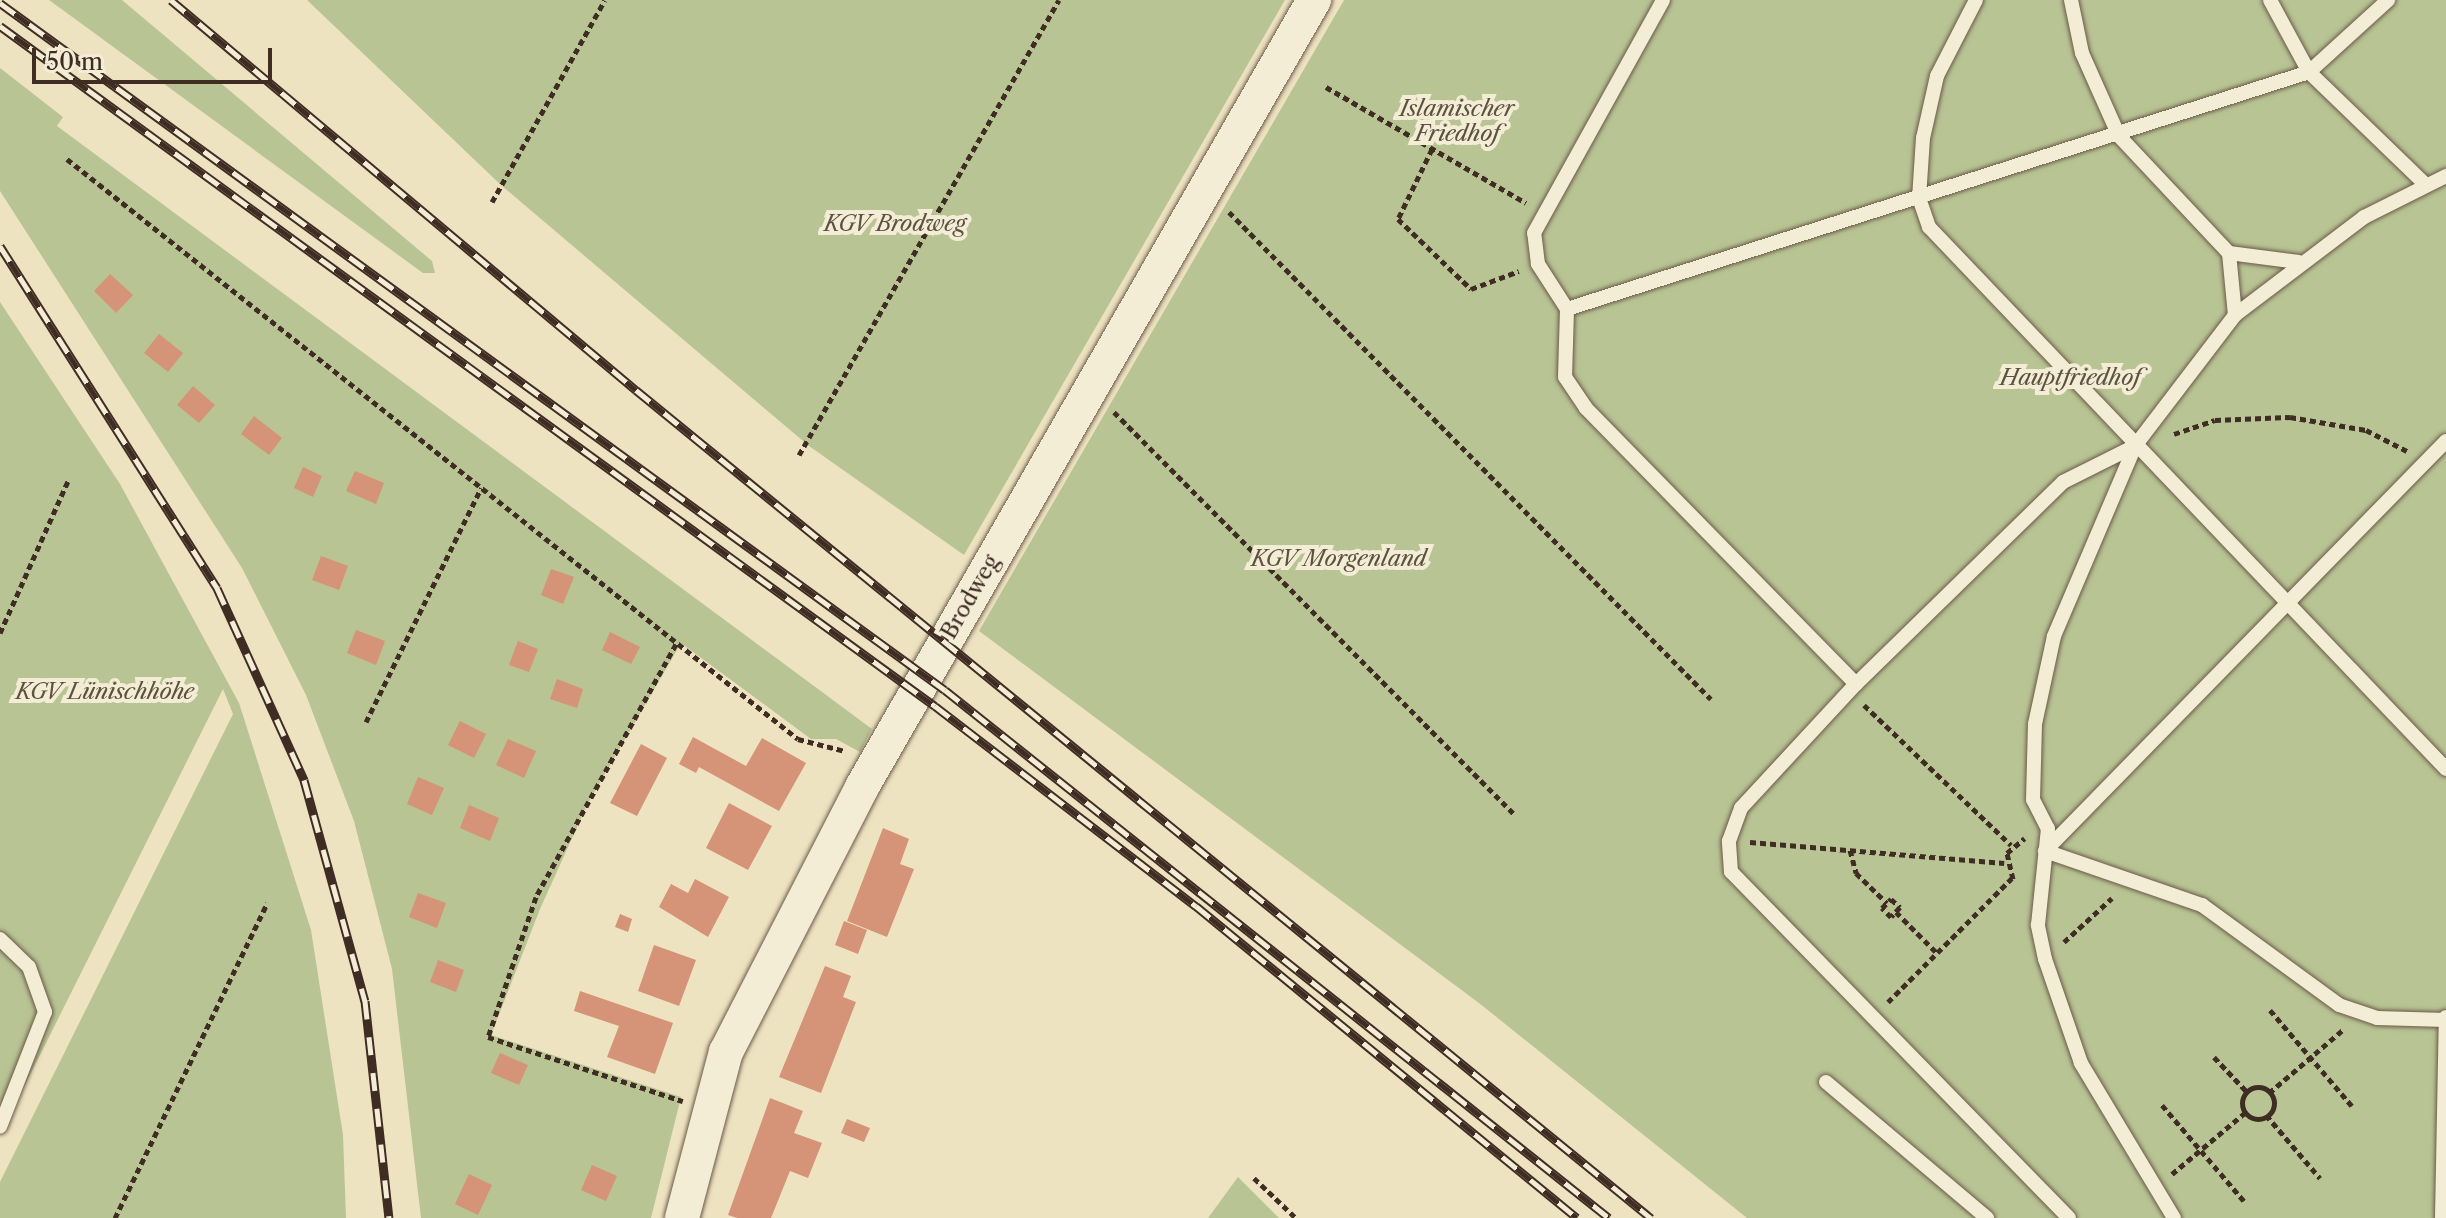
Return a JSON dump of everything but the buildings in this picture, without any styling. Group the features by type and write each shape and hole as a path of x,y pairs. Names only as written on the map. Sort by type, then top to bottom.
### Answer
{"street":[{"name":"Brodweg","path":"682,1218 707,1108 726,1052 874,767 1206,189 1305,3"}],"lane":[{"path":"1663,0 1534,233 1538,264 1567,309 1565,377 1586,408 1853,688"},
{"path":"1976,0 1937,76 1919,198 1948,254 2446,769"},
{"path":"2071,0 2082,53 2119,136 2229,253 2235,315"},
{"path":"2270,0 2309,72 2425,184"},
{"path":"1567,309 2119,136 2309,72 2388,0"},
{"path":"2174,1218 2153,1190 2081,1063 2045,959 2038,925 2048,829 2033,800 2035,724 2054,636 2135,446 2235,315 2298,262 2425,184 2446,176"},
{"path":"2229,253 2298,262"},
{"path":"2045,851 2429,462 2446,441"},
{"path":"2069,1218 1750,896 1731,872 1729,841 1759,782 2063,482 2135,446"},
{"path":"2045,851 2202,905 2361,1014 2446,1019 2442,1218"},
{"path":"0,939 29,967 45,1012 0,1127"},
{"path":"1826,1082 1987,1218"}],"path":[{"path":"492,202 605,0"},
{"path":"799,455 1059,0"},
{"path":"1326,87 1544,214"},
{"path":"1432,149 1398,219 1471,289 1538,264"},
{"path":"67,159 798,739 831,745 874,767"},
{"path":"1206,189 1711,699"},
{"path":"1090,389 1515,815"},
{"path":"2135,446 2215,420 2290,417 2366,430 2429,462"},
{"path":"0,633 69,479"},
{"path":"366,722 481,488"},
{"path":"676,644 536,897 488,1037 707,1108"},
{"path":"1853,688 2011,845"},
{"path":"1729,841 2004,863"},
{"path":"1850,850 1856,873 1887,903 1882,908 1891,917 1896,912 1937,953"},
{"path":"1871,1019 2012,878"},
{"path":"2045,959 2133,879"},
{"path":"115,1218 267,903"},
{"path":"2270,1010 2352,1106"},
{"path":"2269,1093 2361,1014"},
{"path":"2214,1057 2248,1093"},
{"path":"2260,1083 2269,1093 2278,1105 2256,1124 2237,1102 2260,1083"},
{"path":"2162,1105 2244,1201"},
{"path":"2153,1190 2246,1112"},
{"path":"2266,1115 2320,1178"},
{"path":"1254,1178 1296,1218"}],"green space":[{"path":"49,0 122,0 432,261 435,273 423,273"},
{"name":"KGV Brodweg","path":"307,0 1285,0 964,555 809,446 502,186"},
{"name":"Hauptfriedhof","path":"1344,0 2446,0 2446,1218 1747,1218 1479,1003 979,631"},
{"path":"0,68 63,117 57,126 872,729 860,752 836,739 811,739 681,643 588,803 540,909 491,1035 681,1097 651,1218 421,1218 392,969 354,821 306,695 242,568 0,191"},
{"name":"KGV Lünischhöhe","path":"0,302 120,484 239,703 311,930 343,1135 346,1218 0,1218 0,1182 233,714 223,689 0,1135"},
{"path":"1238,1177 1279,1218 1208,1218"}],"railway":[{"path":"171,0 636,390 1651,1218"},
{"path":"0,3 945,690 1609,1218"},
{"path":"0,26 935,706 1196,906 1577,1218"},
{"path":"0,246 217,588 304,780 365,1001 389,1218"}],"park label":[{"name":"Islamischer Friedhof","path":"1457,120"},
{"name":"KGV Morgenland","path":"1339,559"}]}
